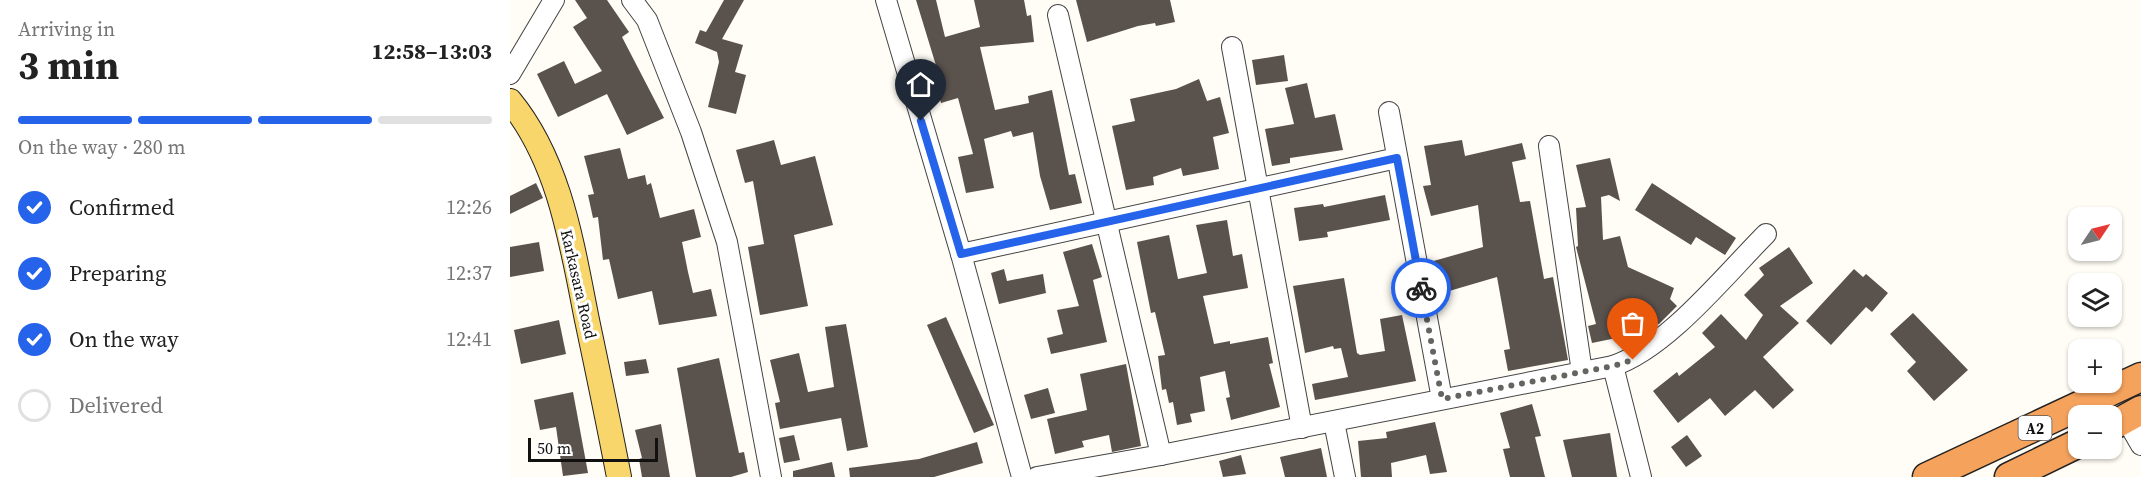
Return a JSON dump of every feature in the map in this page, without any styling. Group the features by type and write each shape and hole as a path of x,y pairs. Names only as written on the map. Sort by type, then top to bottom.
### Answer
{"highway":[{"name":"A2","path":"1927,477 2141,377"},
{"name":"A2","path":"2009,477 2068,448"}],"main road":[{"name":"Karkasara Road","path":"510,101 534,134 551,172 573,249 619,477"}],"street":[{"path":"510,74 554,0"},
{"path":"632,0 647,20 692,132 727,242 771,477"},
{"path":"886,0 961,254 1022,477"},
{"path":"1058,15 1161,455"},
{"path":"1232,47 1302,428"},
{"path":"1389,112 1442,399"},
{"path":"1549,146 1582,372"},
{"path":"961,254 1397,158"},
{"path":"1047,476 1334,422 1613,366 1633,360 1658,343 1766,234"},
{"path":"1613,366 1641,477"},
{"path":"2126,418 2141,446"},
{"path":"1334,422 1345,477"}],"building":[{"path":"575,0 607,0 629,32 622,37 664,118 627,135 607,94 558,117 537,74 564,61 575,84 602,71 573,27 587,18"},
{"path":"724,0 744,0 722,39 743,45 735,72 746,75 736,114 708,107 719,62 717,52 695,43 700,30 706,32"},
{"path":"916,0 936,0 945,37 980,27 974,0 1024,0 1027,16 1031,15 1034,42 980,47 995,110 1029,103 1028,96 1052,90 1069,175 1075,174 1082,203 1050,210 1040,176 1033,132 1013,137 1011,131 984,139 994,188 966,193 958,157 973,154 958,98 941,103 933,73 938,72"},
{"path":"1076,0 1170,0 1175,22 1156,26 1155,23 1138,26 1087,42"},
{"path":"1284,55 1288,81 1256,85 1252,60"},
{"path":"1199,79 1207,101 1220,97 1229,133 1213,137 1219,169 1183,176 1181,168 1153,177 1154,185 1126,190 1112,126 1135,121 1130,99 1176,89"},
{"path":"1307,83 1315,118 1335,114 1343,150 1290,158 1290,163 1272,166 1265,129 1294,124 1285,88"},
{"path":"774,140 781,165 815,156 833,225 794,235 808,306 760,315 748,247 764,244 753,181 745,183 736,150"},
{"path":"1462,140 1465,156 1522,143 1526,159 1512,162 1520,202 1530,201 1544,279 1553,277 1568,360 1508,371 1504,350 1510,349 1497,277 1439,294 1430,262 1483,247 1478,205 1431,216 1423,186 1431,185 1424,146"},
{"path":"620,148 628,179 645,175 647,185 651,183 660,218 694,209 701,237 682,242 688,272 693,293 711,289 717,316 659,325 652,291 618,299 609,259 603,260 598,217 593,218 588,195 594,194 584,156"},
{"path":"1610,158 1620,201 1609,195 1601,197 1603,240 1620,236 1628,267 1674,288 1670,299 1677,306 1659,324 1630,329 1631,335 1592,343 1588,326 1596,324 1576,247 1578,246 1576,208 1586,207 1576,165"},
{"path":"536,183 543,198 510,214 510,196"},
{"path":"1652,183 1736,238 1725,255 1696,237 1691,245 1635,210"},
{"path":"1385,195 1390,220 1327,232 1328,237 1299,241 1294,208 1323,204 1324,207"},
{"path":"1227,220 1233,256 1242,254 1248,288 1203,296 1214,344 1230,341 1230,344 1268,337 1273,363 1269,364 1280,407 1231,420 1226,398 1230,397 1225,371 1200,377 1205,411 1190,414 1192,422 1177,425 1173,402 1169,403 1166,389 1162,390 1158,356 1165,355 1155,312 1151,313 1137,242 1169,235 1178,279 1207,273 1196,225"},
{"path":"539,242 544,271 510,277 510,247"},
{"path":"1092,244 1102,277 1093,280 1107,342 1051,354 1047,338 1063,334 1057,310 1079,306 1063,252"},
{"path":"1789,247 1813,283 1780,306 1799,323 1763,357 1794,390 1773,409 1755,390 1725,416 1710,398 1678,423 1653,391 1677,372 1679,376 1715,347 1702,333 1721,314 1746,340 1763,315 1744,295 1764,275 1759,268"},
{"path":"1004,269 1007,281 1043,274 1046,293 999,304 991,273"},
{"path":"1854,269 1863,277 1866,274 1888,293 1872,312 1866,307 1831,345 1806,321"},
{"path":"1344,278 1357,353 1360,355 1385,351 1380,319 1402,315 1416,381 1315,400 1312,384 1348,377 1341,348 1334,349 1333,346 1305,353 1293,286"},
{"path":"1913,313 1968,370 1934,401 1907,371 1916,362 1890,334"},
{"path":"946,317 994,425 974,433 927,325"},
{"path":"559,320 566,354 521,364 514,330"},
{"path":"846,324 868,447 847,451 841,418 780,429 775,403 780,402 770,360 799,353 808,392 834,387 825,327"},
{"path":"719,358 739,453 744,452 748,472 731,477 696,477 677,368"},
{"path":"646,359 649,373 626,376 624,362"},
{"path":"1126,364 1141,446 1112,452 1109,435 1082,441 1084,447 1055,454 1047,419 1087,410 1080,374"},
{"path":"1048,388 1055,413 1031,419 1024,395"},
{"path":"573,392 588,473 563,476 556,427 540,430 534,400"},
{"path":"1532,404 1541,436 1535,437 1545,477 1510,477 1503,449 1510,448 1500,413"},
{"path":"1435,422 1447,472 1430,474 1426,455 1391,463 1392,477 1361,477 1358,441 1387,438 1386,432"},
{"path":"661,424 670,477 642,477 639,459 642,458 635,430"},
{"path":"1610,433 1617,477 1572,477 1563,440"},
{"path":"794,435 800,460 784,463 779,438"},
{"path":"1687,435 1702,456 1686,467 1671,447"},
{"path":"977,442 983,463 934,477 850,477 849,468 919,459"},
{"path":"1321,448 1327,477 1285,477 1280,457"},
{"path":"1241,455 1246,474 1223,477 1219,461"},
{"path":"832,462 835,477 793,477 793,471"}],"way so far":[{"path":"1421,288 1442,399 1613,366 1633,360"}],"route":[{"path":"921,121 961,254 1397,158 1421,288"}]}
